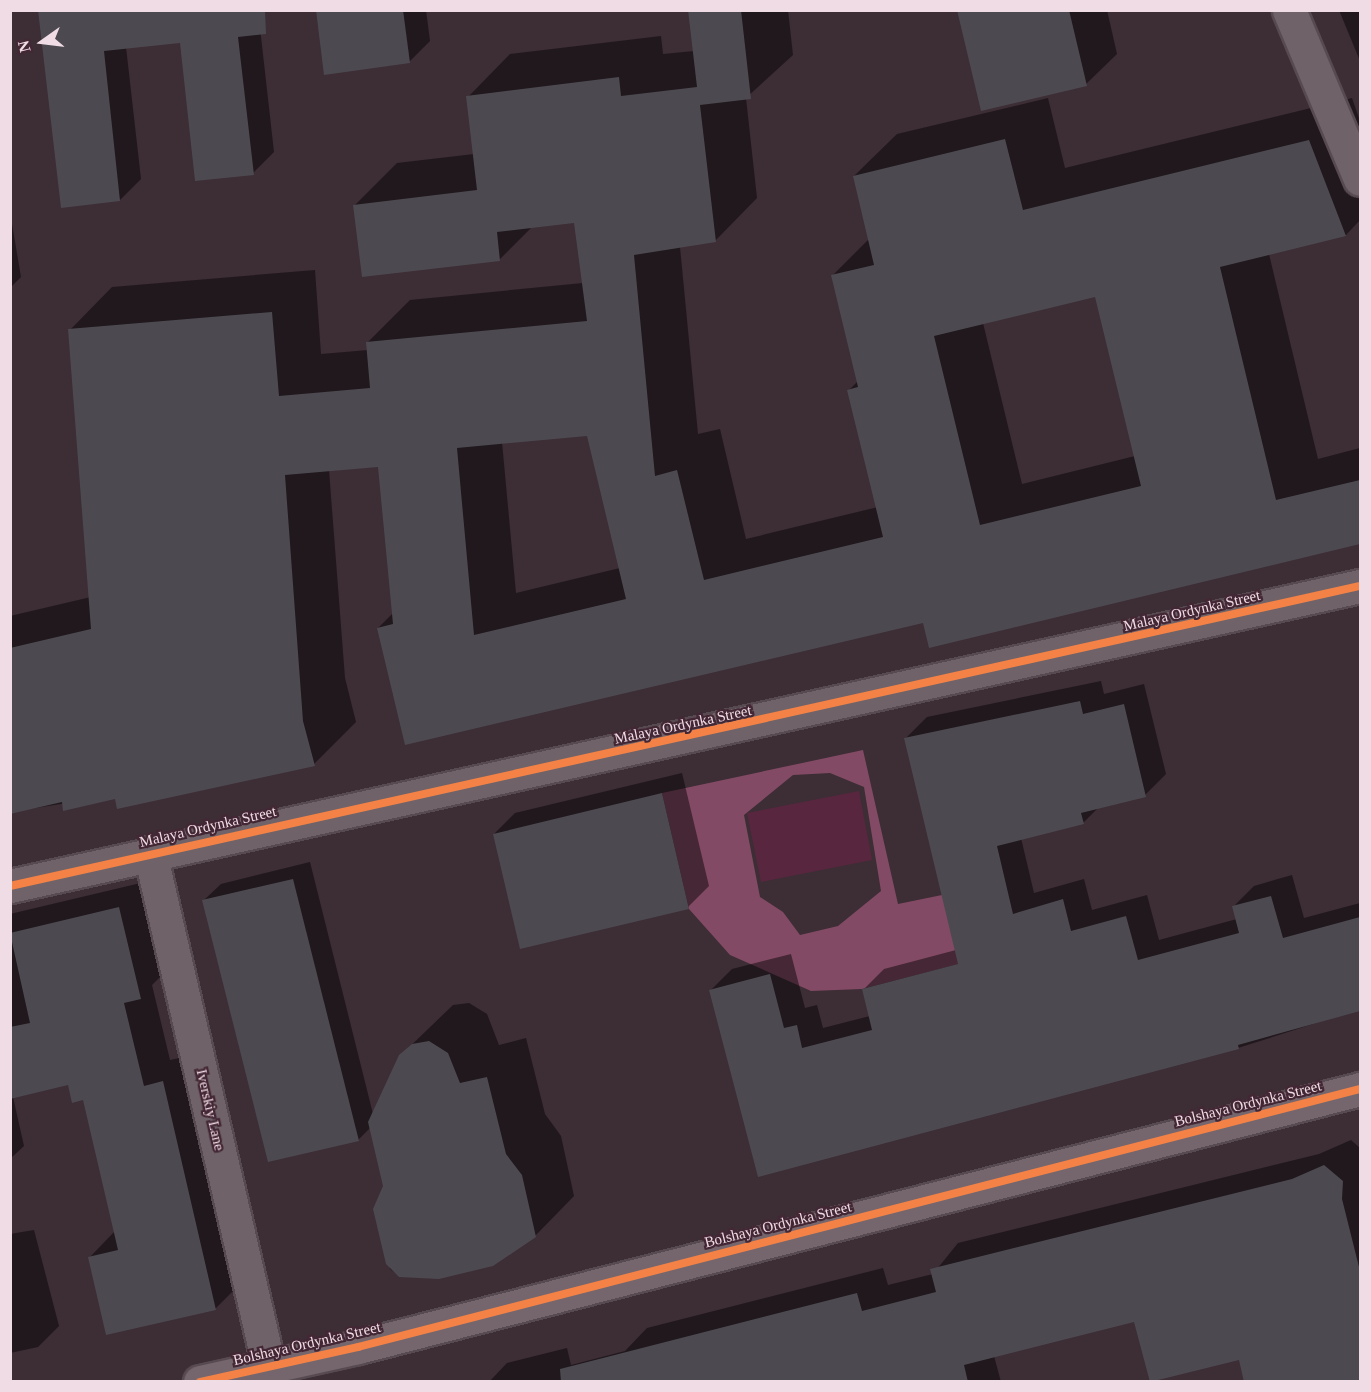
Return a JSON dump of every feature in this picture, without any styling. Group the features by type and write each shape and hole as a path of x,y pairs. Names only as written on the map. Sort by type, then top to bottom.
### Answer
{"main road":[{"name":"Bolshaya Ordynka Street","path":"200,1382 269,1367 1360,1090"}],"street":[{"path":"1289,10 1360,179"},
{"name":"Malaya Ordynka Street","path":"10,886 973,676 1360,586"},
{"name":"Iverskiy Lane","path":"150,854 269,1367"}],"shaded area":[{"path":"863,750 898,904 942,895 963,963 862,989 811,991 730,955 689,909 662,793","holes":["830,773 864,787 881,891 838,926 800,935 783,912 760,897 744,815 793,775"]},
{"path":"859,791 872,860 761,882 747,813"}],"building":[{"path":"38,10 265,10 266,34 238,37 254,175 195,181 180,43 104,51 120,201 61,208"},
{"path":"316,10 403,10 410,63 324,75"},
{"path":"688,10 741,10 751,99 700,105 716,242 634,255 655,476 677,470 704,580 883,537 847,390 858,387 831,275 874,265 853,176 1005,139 1023,210 1309,140 1346,236 1220,267 1276,500 1360,480 1360,544 929,648 923,623 405,745 377,628 393,624 378,467 285,475 303,721 315,766 117,809 115,799 63,811 62,802 10,814 10,648 91,629 68,329 272,312 279,396 370,388 366,342 587,321 574,223 497,232 500,261 362,277 353,205 477,190 466,96 619,77 621,96 697,87","holes":["1095,297 1141,486 980,525 934,336","587,436 626,599 474,635 457,448"]},
{"path":"957,10 1069,10 1087,86 981,111"},
{"path":"1080,701 1083,714 1124,704 1146,797 1081,813 1084,824 997,846 1013,914 1063,899 1071,931 1126,916 1138,960 1239,933 1232,906 1271,896 1283,938 1360,917 1360,1011 1238,1045 1239,1049 758,1177 709,990 770,974 784,1028 797,1025 802,1048 872,1030 862,989 958,964 904,738"},
{"path":"662,793 689,909 520,949 493,834"},
{"path":"293,879 359,1141 268,1162 202,900"},
{"path":"119,907 141,999 124,1003 144,1086 163,1081 216,1310 106,1335 88,1257 118,1250 83,1100 72,1103 68,1085 10,1099 10,1027 30,1023 10,933"},
{"path":"429,1041 448,1053 460,1083 487,1077 506,1154 522,1175 536,1237 493,1266 439,1279 399,1277 386,1264 373,1209 383,1186 368,1122 399,1055 412,1044"},
{"path":"1324,1165 1343,1181 1342,1199 1360,1271 1360,1382 1244,1382 1239,1360 1150,1382 1134,1322 964,1365 968,1382 561,1382 560,1369 857,1293 862,1311 936,1292 930,1269 1292,1179"}],"cycle path":[{"path":"10,886 1360,586"},
{"path":"200,1382 358,1347 1360,1089"}]}
